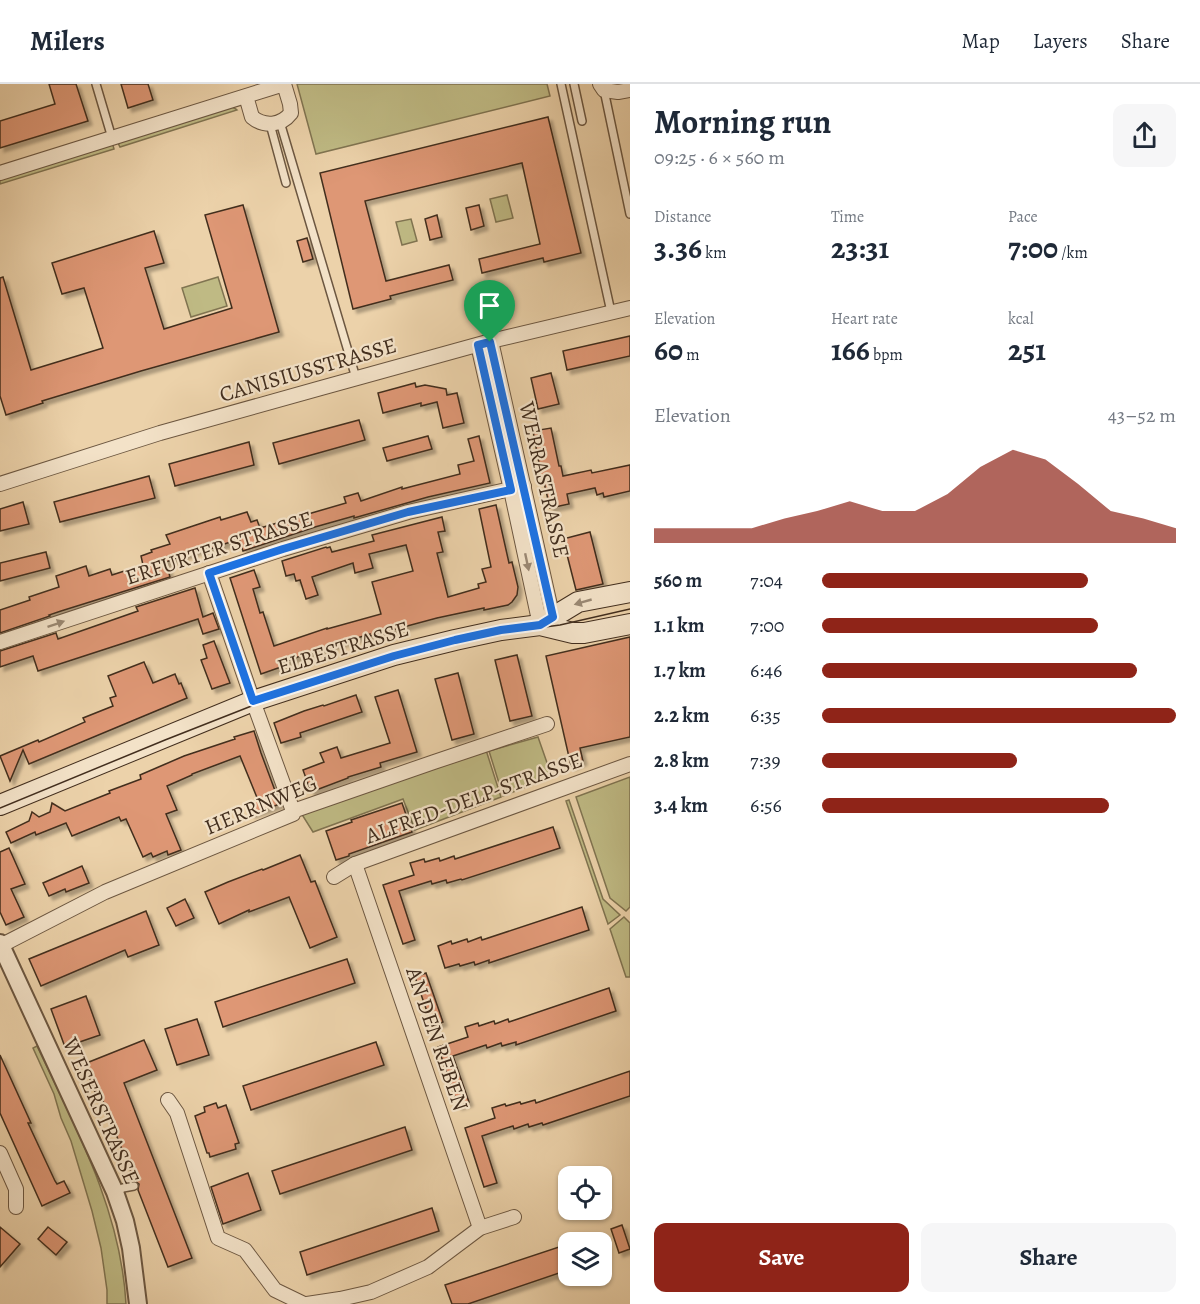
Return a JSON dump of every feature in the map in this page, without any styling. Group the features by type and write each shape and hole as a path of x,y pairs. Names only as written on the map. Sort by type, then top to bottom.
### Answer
{"main road":[{"name":"ELBESTRASSE","path":"0,805 253,701 394,656 466,637 549,623 578,602 630,592"},
{"name":"ELBESTRASSE","path":"549,623 573,633 630,624"}],"street":[{"path":"0,173 284,84 291,113 285,120 275,123 260,122 252,117 246,96"},
{"path":"602,87 618,92 630,90"},
{"name":"CANISIUSSTRASSE","path":"0,484 160,433 484,343 630,308"},
{"name":"WERRASTRASSE","path":"484,343 549,623"},
{"name":"ERFURTER STRASSE","path":"0,642 283,549 408,512 518,488"},
{"path":"209,573 293,811"},
{"name":"HERRNWEG","path":"0,945 105,892 293,814 293,811 547,724"},
{"name":"ALFRED-DELP-STRASSE","path":"334,877 355,864 630,764"},
{"name":"AN DEN REBEN","path":"355,864 480,1228"},
{"name":"WESERSTRASSE","path":"0,945 115,1192 131,1248 138,1304"},
{"path":"168,1100 177,1113 218,1238 245,1250 275,1290 306,1304 371,1292 428,1267 480,1228 513,1217"},
{"path":"0,1153 16,1189 16,1207"}],"lane":[{"path":"96,84 112,138"},
{"path":"561,84 611,312"},
{"path":"574,84 582,121"},
{"path":"602,87 630,214"},
{"path":"275,123 286,183"},
{"path":"275,123 356,379"},
{"path":"115,1192 134,1186"}],"shaded area":[{"path":"297,84 547,84 550,96 316,154"},
{"path":"232,107 237,110 120,147 117,141"},
{"path":"112,142 114,149 0,184 0,177"},
{"path":"507,195 513,218 496,222 490,199"},
{"path":"411,219 417,241 402,245 396,222"},
{"path":"218,277 227,306 191,317 182,288"},
{"path":"538,737 552,777 503,796 489,751"},
{"path":"486,750 501,797 415,830 403,799 313,832 301,813"},
{"path":"630,777 630,907 626,911 610,898 576,797"},
{"path":"569,800 603,899 620,915 608,924 566,801"},
{"path":"624,917 630,923 630,977 626,977 610,929"},
{"path":"37,1046 81,1139 106,1203 122,1270 126,1304 107,1304 101,1248 92,1211 54,1094 33,1048"}],"building":[{"path":"49,84 76,84 88,121 0,148 0,121 55,104"},
{"path":"121,84 148,84 153,100 128,108"},
{"path":"548,117 581,253 544,262 543,258 482,273 479,259 540,244 522,163 365,201 386,281 449,265 453,280 390,296 391,299 353,309 320,173"},
{"path":"243,205 279,332 42,401 43,403 6,415 0,396 0,278 3,277 31,370 103,348 84,288 62,294 52,263 154,231 164,263 145,268 164,329 232,308 205,215"},
{"path":"479,205 484,226 471,230 466,208"},
{"path":"437,215 442,237 430,240 425,219"},
{"path":"307,238 313,259 303,262 297,241"},
{"path":"630,336 630,356 567,370 563,351"},
{"path":"551,373 559,404 538,409 531,378"},
{"path":"415,383 416,387 425,385 446,389 447,395 457,393 464,423 443,428 437,402 421,406 421,403 383,413 378,393"},
{"path":"359,420 365,440 279,464 273,443"},
{"path":"551,428 563,476 630,465 630,491 604,497 603,493 597,495 595,488 567,494 569,504 550,508 543,478 540,478 533,431"},
{"path":"428,436 432,449 387,461 383,448"},
{"path":"479,436 490,483 428,497 354,518 354,516 243,551 239,539 210,549 209,546 166,562 170,577 61,611 0,633 0,610 59,587 56,576 86,566 89,576 110,569 112,575 143,565 141,556 170,544 166,535 220,517 221,520 247,512 251,522 257,520 260,528 346,503 344,497 358,493 361,501 402,487 402,489 460,474 458,465 474,461 468,439"},
{"path":"249,442 254,465 175,486 169,464"},
{"path":"149,476 155,498 60,522 54,502"},
{"path":"23,502 29,524 0,531 0,509"},
{"path":"496,505 509,563 512,562 518,587 517,595 508,605 437,618 370,636 370,634 308,653 261,674 230,578 254,570 260,587 253,589 274,646 327,628 381,614 372,582 413,571 406,545 369,554 373,568 355,573 353,563 312,577 318,595 306,599 300,580 296,581 294,574 286,576 282,561 326,547 330,547 332,552 374,541 372,535 442,517 445,531 438,532 443,552 437,553 448,597 479,588 478,584 486,582 482,569 491,567 479,509"},
{"path":"590,532 603,584 576,590 563,539"},
{"path":"46,552 50,568 0,581 0,563"},
{"path":"195,588 203,617 213,613 219,629 203,634 198,619 38,671 33,656 0,667 0,651 56,633 58,639 138,611 136,607"},
{"path":"630,637 630,737 580,748 583,761 571,766 546,656"},
{"path":"214,641 230,683 212,689 201,660 207,658 203,645"},
{"path":"517,655 532,716 510,721 495,660"},
{"path":"144,662 153,683 175,674 187,698 29,764 23,750 10,781 0,756 85,722 83,718 113,706 110,698 116,696 108,676"},
{"path":"458,673 474,734 452,740 435,679"},
{"path":"398,690 417,752 380,763 381,767 311,792 303,770 324,762 320,753 337,747 341,758 390,743 375,697"},
{"path":"356,695 362,712 300,733 301,737 281,743 274,723"},
{"path":"254,731 280,804 251,814 247,804 258,800 240,756 192,774 167,786 177,810 166,814 181,850 168,855 167,851 153,857 151,853 143,857 126,819 121,821 119,817 72,836 66,823 36,835 35,832 11,843 6,832 29,821 32,812 39,817 50,812 52,803 65,811 141,779 140,775 184,756"},
{"path":"402,803 412,832 336,860 326,831"},
{"path":"553,827 560,848 462,880 447,883 446,880 432,884 431,881 399,891 415,940 403,944 383,885 414,875 410,863 439,858 440,861 454,856 455,859"},
{"path":"9,848 25,884 11,889 24,917 6,925 0,912 0,852"},
{"path":"300,855 311,882 315,881 337,937 310,948 289,897 249,912 249,910 219,924 205,892"},
{"path":"82,866 89,883 49,896 43,883"},
{"path":"185,899 194,918 176,926 167,908"},
{"path":"582,907 589,930 489,963 489,960 475,965 474,962 445,968 438,946 451,941 452,944 467,939 468,942 481,937 482,940"},
{"path":"146,911 159,945 128,957 125,950 41,986 29,959"},
{"path":"347,959 355,983 223,1027 215,1002"},
{"path":"426,973 443,1022 432,1026 415,977"},
{"path":"609,988 616,1011 516,1045 516,1042 502,1046 501,1043 487,1048 486,1045 453,1056 469,1102 458,1106 438,1047 468,1037 465,1027 478,1023 479,1026 494,1021 495,1024 508,1019 509,1022"},
{"path":"86,996 100,1035 65,1047 51,1009"},
{"path":"197,1019 209,1055 177,1065 165,1029"},
{"path":"144,1040 157,1070 124,1083 192,1258 168,1267 138,1190 139,1184 134,1180 99,1091 95,1092 84,1064"},
{"path":"376,1042 384,1065 251,1110 243,1086"},
{"path":"0,1055 55,1181 57,1184 64,1181 70,1193 42,1206 0,1113"},
{"path":"630,1071 630,1096 543,1125 542,1123 529,1127 528,1124 514,1129 513,1126 482,1136 497,1183 484,1187 465,1128 495,1118 492,1108 535,1100 536,1103"},
{"path":"216,1103 218,1108 226,1105 239,1143 235,1144 236,1149 210,1157 195,1116 205,1112 204,1107"},
{"path":"405,1127 412,1150 280,1194 272,1171"},
{"path":"248,1173 261,1210 223,1224 211,1187"},
{"path":"432,1208 439,1231 307,1275 300,1252"},
{"path":"622,1225 630,1249 619,1253 611,1229"},
{"path":"0,1227 20,1244 0,1267"},
{"path":"48,1227 67,1242 56,1255 38,1239"},
{"path":"558,1247 558,1273 468,1304 452,1304 445,1285"}],"tram line":[{"path":"0,808 254,705 395,658 501,633 560,625 630,609"}],"route":[{"path":"490,342 553,617 540,625 501,630 394,656 253,701 209,573 408,512 511,490 478,345 490,342"}]}
